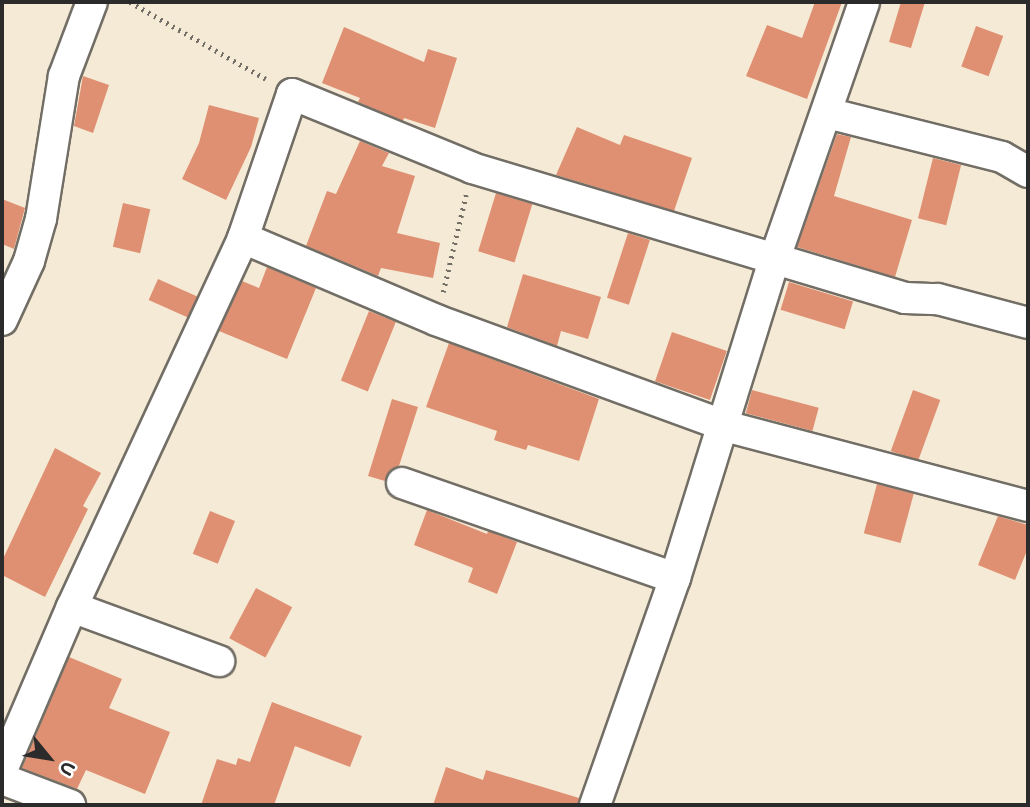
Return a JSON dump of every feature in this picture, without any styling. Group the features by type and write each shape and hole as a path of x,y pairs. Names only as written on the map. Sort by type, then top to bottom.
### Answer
{"street":[{"path":"2,320 29,261 41,219 64,76 92,2"},
{"path":"595,805 675,578 775,261 864,2"},
{"path":"2,770 72,607 243,239 292,94 472,168 905,298 938,299 1028,323"},
{"path":"827,113 1002,157 1028,172"},
{"path":"243,239 436,320 725,426 1028,506"},
{"path":"402,483 675,578"},
{"path":"72,607 219,661"},
{"path":"2,779 69,805"}],"path":[{"path":"131,2 292,94"},
{"path":"436,320 472,168"}],"building":[{"path":"815,2 842,2 807,99 746,76 767,25 802,38"},
{"path":"901,2 925,2 911,48 889,42"},
{"path":"976,26 1003,36 989,76 961,66"},
{"path":"344,27 424,62 428,49 457,58 435,128 404,118 403,121 358,102 360,98 322,83"},
{"path":"83,76 109,85 93,133 74,126"},
{"path":"209,105 259,118 251,147 226,200 182,179 199,143"},
{"path":"577,127 620,145 624,135 692,158 674,211 556,175"},
{"path":"837,134 851,137 834,196 912,220 895,277 797,247"},
{"path":"360,141 389,153 382,166 415,176 397,233 440,243 433,278 381,268 378,276 306,246 327,191 336,194"},
{"path":"933,158 961,165 946,225 918,218"},
{"path":"496,193 532,204 515,262 478,251"},
{"path":"2,199 25,208 14,249 2,244"},
{"path":"123,203 150,209 140,253 113,247"},
{"path":"628,233 650,240 629,305 607,298"},
{"path":"267,267 316,288 287,359 219,331 242,281 259,288"},
{"path":"523,274 601,297 588,339 561,331 557,346 507,327"},
{"path":"158,279 197,296 188,318 149,300"},
{"path":"789,282 853,302 845,329 781,310"},
{"path":"369,311 396,322 368,391 341,381"},
{"path":"672,332 727,351 710,400 655,381"},
{"path":"449,343 599,399 579,461 528,445 526,450 494,440 497,431 426,407"},
{"path":"752,390 819,408 812,431 746,413"},
{"path":"913,390 940,400 918,461 891,451"},
{"path":"392,399 418,407 399,466 390,470 385,481 368,476"},
{"path":"55,448 101,473 83,506 88,509 45,597 2,575 2,561"},
{"path":"877,484 914,494 901,543 864,533"},
{"path":"427,510 487,534 488,531 517,542 497,594 468,582 473,568 414,545"},
{"path":"210,511 235,521 218,564 193,554"},
{"path":"998,516 1028,525 1028,548 1015,580 978,565"},
{"path":"256,588 292,607 265,658 229,638"},
{"path":"69,657 122,679 109,708 170,732 145,794 86,770 77,789 22,768"},
{"path":"272,702 362,736 350,767 295,746 274,805 201,805 217,759 236,765 238,758 250,762"},
{"path":"446,767 483,780 486,770 579,798 578,805 433,805"}]}
